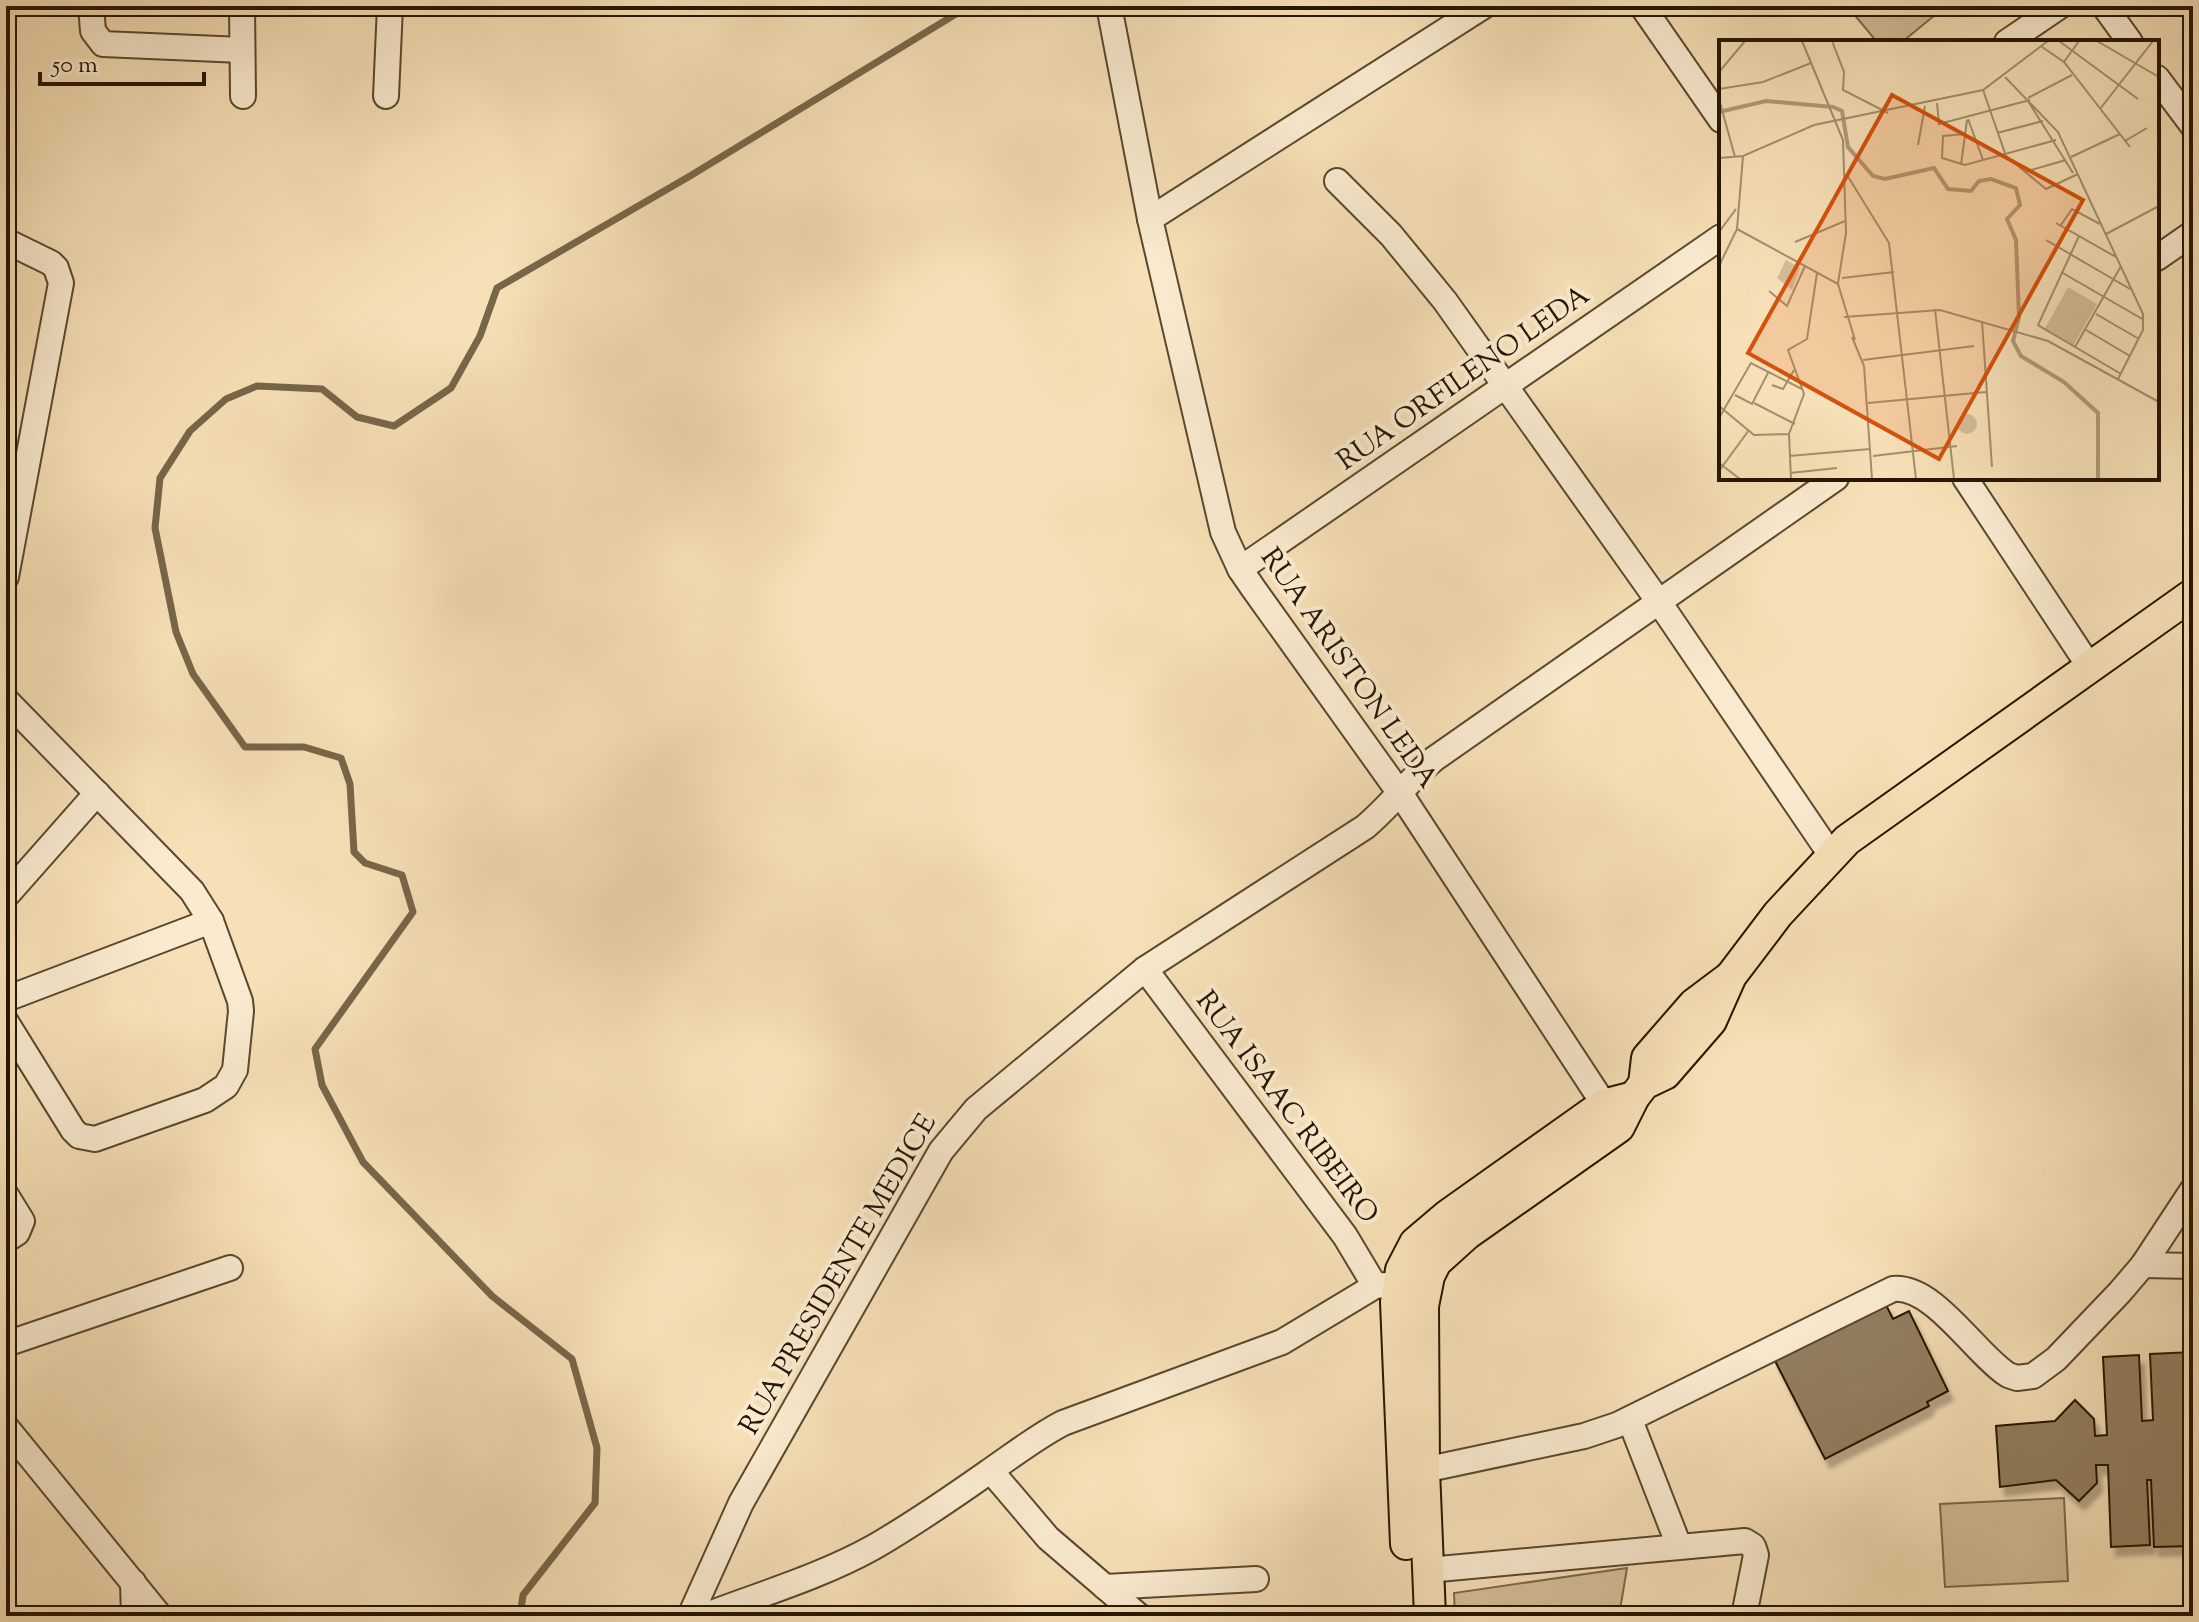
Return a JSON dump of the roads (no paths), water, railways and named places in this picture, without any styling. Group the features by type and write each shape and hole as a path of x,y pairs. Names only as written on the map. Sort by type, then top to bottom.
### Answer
{"main road":[{"path":"1401,1280 1436,1262 1639,1091 1665,1074 1711,1021 1731,976 1778,914 1831,855 1864,827 2193,594"},
{"path":"1401,1280 1424,1470 1430,1616"},
{"path":"1401,1280 1397,1315 1409,1616"}],"street":[{"path":"91,6 93,31 97,39 111,46 242,50"},
{"path":"242,6 243,96"},
{"path":"386,96 390,6"},
{"path":"1150,219 1484,6"},
{"path":"1642,6 1719,117"},
{"path":"2010,40 2060,6"},
{"path":"2104,6 2129,40"},
{"name":"RUA ARISTON LEDA","path":"1110,11 1150,219 1223,532 1240,569 1400,793 1611,1116"},
{"path":"2159,81 2193,126"},
{"path":"1337,181 1418,265 1659,602 1831,855"},
{"path":"2159,257 2193,233"},
{"name":"RUA ORFILENO LEDA","path":"1240,569 1719,238"},
{"path":"6,241 51,263 61,283 6,577"},
{"path":"6,465 24,483"},
{"name":"RUA PRESIDENTE MEDICE","path":"690,1616 741,1503 941,1151 976,1109 1145,969 1365,827 1434,759 1833,480"},
{"path":"1966,480 2089,666"},
{"path":"6,700 182,879 211,921 238,992 241,1011 235,1070 226,1086 205,1100 103,1137 86,1139 73,1130 6,1022"},
{"path":"6,896 97,793"},
{"path":"6,999 211,921"},
{"name":"RUA ISAAC RIBEIRO","path":"1145,969 1345,1236 1401,1280"},
{"path":"1424,1470 1584,1436 1630,1420 1893,1289 1904,1288 1929,1301 2000,1369 2017,1378 2039,1373 2056,1359 2143,1265 2193,1189"},
{"path":"6,1195 22,1221 17,1233 6,1240"},
{"path":"2143,1265 2193,1266"},
{"path":"6,1344 230,1268"},
{"path":"704,1616 848,1561 1063,1423 1282,1342 1401,1280"},
{"path":"1630,1420 1679,1546"},
{"path":"6,1427 160,1616"},
{"path":"991,1471 1048,1538 1139,1616"},
{"path":"1428,1570 1745,1541 1753,1546 1756,1559 1744,1616"},
{"path":"1105,1587 1256,1579"},
{"path":"133,1582 134,1616"}],"waterway":[{"path":"520,1616 523,1595 595,1503 597,1448 572,1359 492,1296 363,1162 322,1085 315,1049 413,912 402,875 365,863 354,852 350,784 341,758 304,747 245,747 193,674 176,632 155,528 160,478 190,431 226,399 257,386 322,389 357,417 394,426 451,388 480,336 497,288 690,176 969,6"}]}
